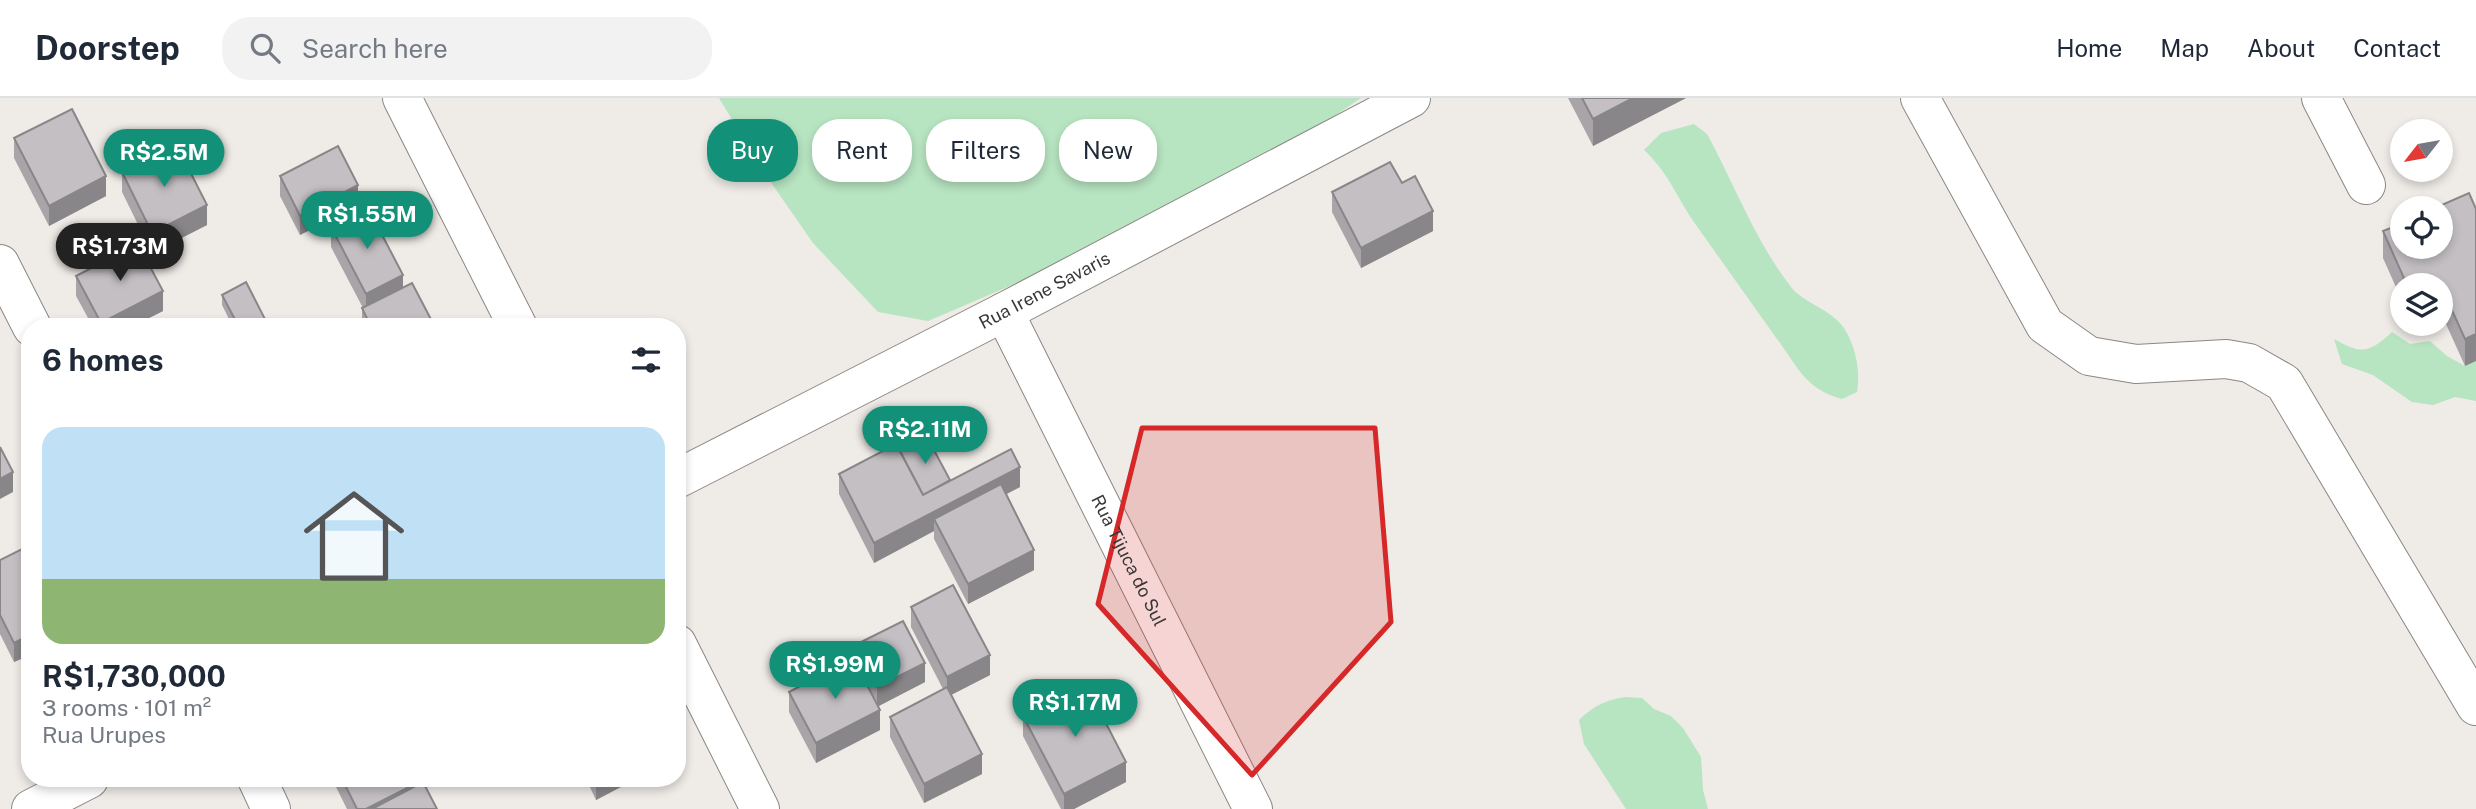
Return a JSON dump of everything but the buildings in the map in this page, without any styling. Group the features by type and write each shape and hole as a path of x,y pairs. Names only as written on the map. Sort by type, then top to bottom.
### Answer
{"street":[{"path":"402,98 513,318"},
{"name":"Rua Irene Savaris","path":"686,474 1004,312 1411,98"},
{"path":"1920,98 2045,325 2089,356 2136,364 2226,359 2249,363 2284,383 2476,706"},
{"path":"2321,98 2366,185"},
{"path":"0,264 27,318"},
{"name":"Rua Tijuca do Sul","path":"1004,312 1253,809"},
{"path":"686,662 760,809"},
{"path":"31,809 74,787"},
{"path":"261,787 271,809"}],"highlighted area":[{"path":"1142,428 1375,428 1391,622 1252,775 1098,604"}],"green space":[{"path":"719,98 1361,98 1315,129 1096,249 928,321 878,312 813,243 771,182 798,182 798,119 732,119"},
{"path":"1694,124 1707,134 1756,232 1791,287 1843,326 1856,356 1857,392 1842,399 1829,395 1803,376 1696,225 1666,177 1644,150 1661,133"},
{"path":"2390,334 2390,336 2398,336 2410,344 2430,341 2447,356 2465,366 2476,357 2476,401 2455,397 2433,405 2412,402 2373,375 2342,364 2334,339 2359,349 2371,348"},
{"path":"1626,697 1642,698 1654,709 1671,716 1683,728 1701,757 1703,790 1708,809 1626,809 1584,744 1579,720 1600,704"}]}
